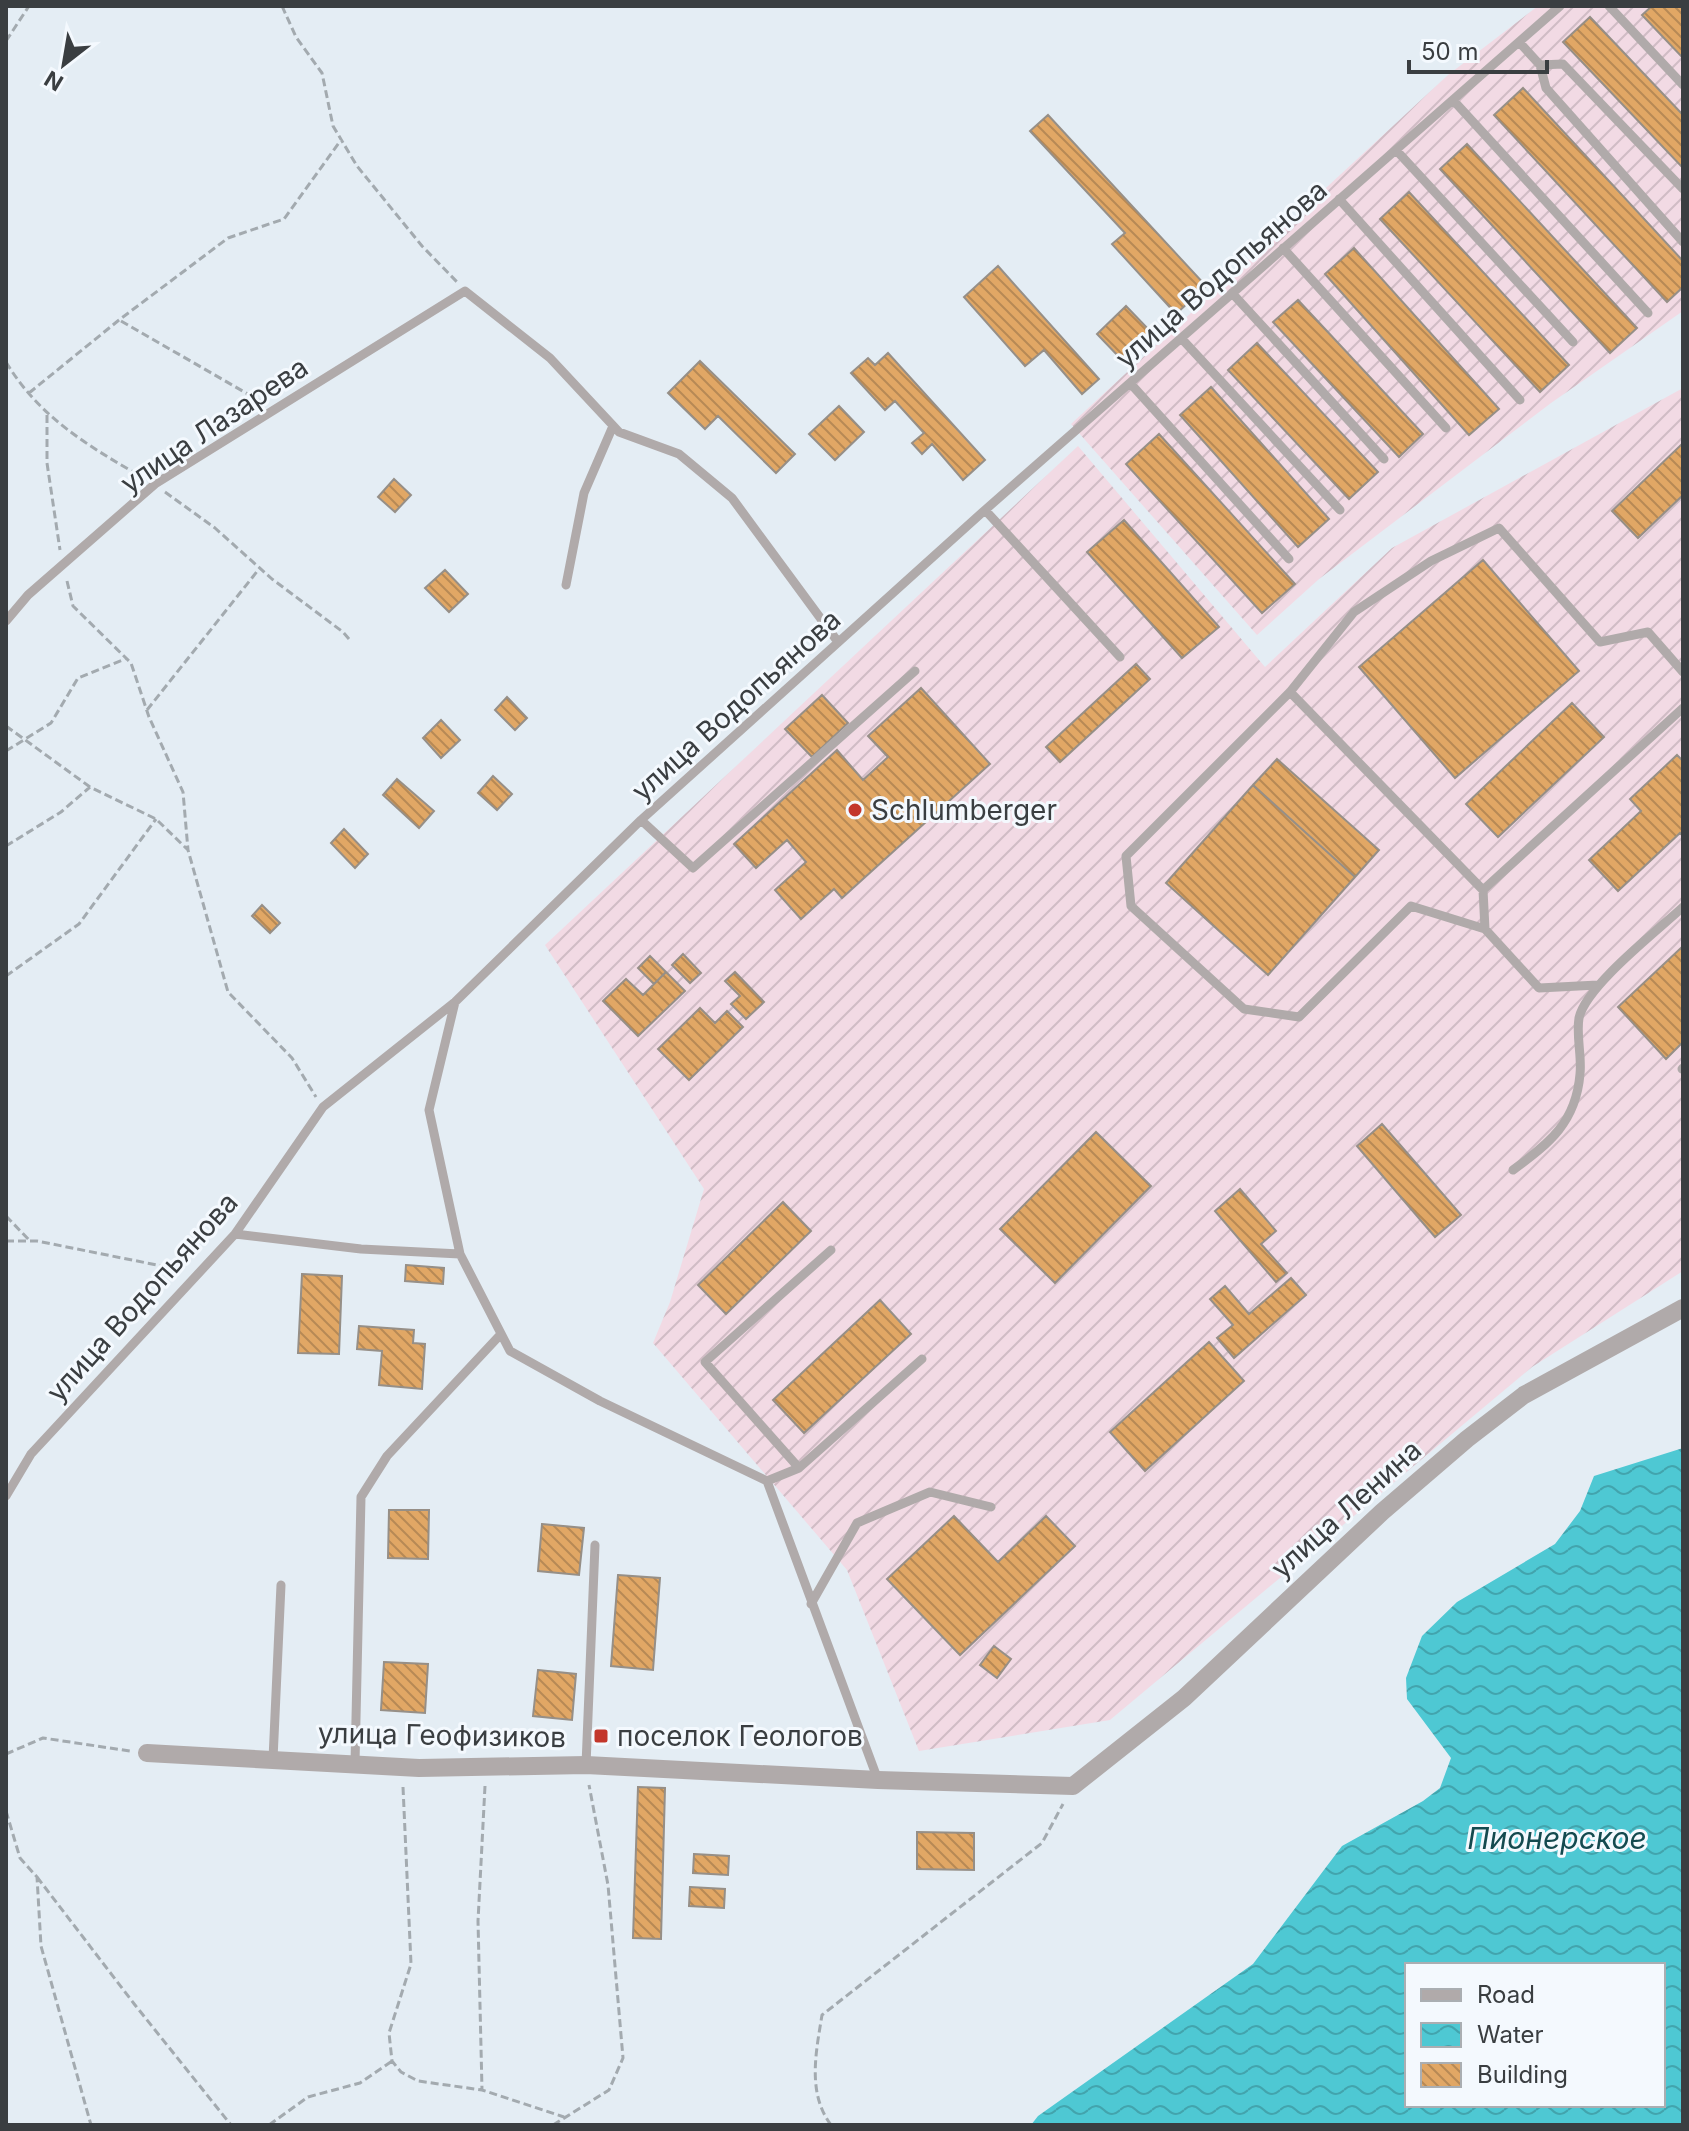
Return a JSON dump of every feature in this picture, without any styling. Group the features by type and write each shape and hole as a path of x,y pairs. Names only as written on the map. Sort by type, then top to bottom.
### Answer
{"street":[{"name":"улица Ленина","path":"1073,1786 1184,1698 1370,1523 1467,1439 1524,1395 1683,1308"},
{"name":"улица Геофизиков","path":"147,1753 402,1767 586,1765 878,1780 1073,1786"}],"lane":[{"name":"улица Водопьянова","path":"6,1496 31,1454 235,1234 323,1107 455,1002 641,820 838,642 1560,6"},
{"path":"1609,6 1683,85"},
{"path":"1519,42 1540,65 1546,88 1683,242"},
{"path":"1540,65 1563,64 1683,189"},
{"path":"1453,100 1648,313"},
{"path":"1396,150 1573,342"},
{"path":"1339,199 1520,400"},
{"path":"1283,248 1446,428"},
{"path":"465,291 550,358 619,432 679,454 732,498 838,642"},
{"name":"улица Лазарева","path":"6,621 28,595 155,484 465,291"},
{"path":"1232,293 1384,459"},
{"path":"1181,338 1340,510"},
{"path":"1130,383 1289,559"},
{"path":"566,585 584,493 613,426"},
{"path":"985,510 1120,657"},
{"path":"1598,985 1539,988 1485,929 1411,906 1299,1017 1244,1009 1131,906 1126,856 1290,692 1354,612 1431,561 1499,528 1600,642 1648,632 1683,672"},
{"path":"641,820 693,868 915,671"},
{"path":"1290,692 1483,890 1485,929"},
{"path":"1483,890 1683,708"},
{"path":"1513,1170 1547,1145 1572,1113 1580,1074 1579,1017 1598,985 1683,907"},
{"path":"455,1002 429,1110 460,1254 510,1351 600,1401 767,1481 878,1780"},
{"path":"235,1234 361,1249 460,1254"},
{"path":"799,1468 705,1362 831,1250"},
{"path":"355,1763 361,1497 387,1456 501,1334"},
{"path":"767,1481 799,1468 922,1359"},
{"path":"811,1604 857,1523 930,1492 991,1507"},
{"path":"586,1765 595,1545"},
{"path":"273,1759 281,1585"}],"path":[{"path":"6,41 29,6"},
{"path":"282,6 296,37 322,73 333,126 357,166 422,246 465,291"},
{"path":"29,393 228,238 284,219 341,140"},
{"path":"119,320 273,409"},
{"path":"6,362 47,415 102,454 155,484 215,528 349,639"},
{"path":"47,415 47,463 63,566 73,606 131,663 147,710 183,792 188,850 228,992 292,1058 323,1107"},
{"path":"147,710 260,568"},
{"path":"6,751 51,723 78,678 126,658"},
{"path":"6,726 90,787 156,819 188,850"},
{"path":"6,846 61,812 90,787"},
{"path":"6,976 79,924 156,819"},
{"path":"6,1216 30,1241"},
{"path":"6,1241 30,1241 198,1273"},
{"path":"6,1754 43,1738 147,1753"},
{"path":"553,2125 609,2090 623,2058 608,1885 586,1765"},
{"path":"482,2090 478,1921 486,1766"},
{"path":"402,1767 411,1964 389,2033 392,2061 401,2072 418,2081 482,2090 564,2117"},
{"path":"831,2125 820,2111 814,2068 822,2015 1042,1843 1073,1786"},
{"path":"6,1811 20,1858 231,2125"},
{"path":"37,1877 41,1946 91,2125"},
{"path":"269,2125 308,2097 360,2083 392,2061"}],"shaded area":[{"path":"1538,6 1683,6 1683,311 1551,403 1319,579 1257,635 1071,424 1448,75"},
{"path":"1683,388 1683,1271 1532,1367 1110,1720 919,1751 847,1570 653,1343 670,1302 704,1189 545,945 1078,446 1265,667 1392,548"}],"water":[{"name":"Пионерское","path":"1683,1448 1683,2125 1031,2125 1038,2116 1253,1964 1342,1846 1423,1801 1440,1788 1451,1758 1407,1699 1406,1678 1422,1636 1457,1602 1555,1544 1580,1511 1594,1476"}],"building":[{"path":"1652,6 1680,6 1683,9 1683,58 1642,15"},
{"path":"1590,17 1683,115 1683,168 1563,42"},
{"path":"1523,88 1683,261 1683,287 1667,302 1494,115"},
{"path":"1048,115 1206,286 1176,314 1112,244 1125,233 1030,131"},
{"path":"1467,144 1637,328 1610,353 1440,169"},
{"path":"1409,192 1569,365 1540,392 1380,219"},
{"path":"1354,248 1499,409 1469,435 1325,274"},
{"path":"998,266 1099,379 1082,394 1044,350 1025,366 964,297"},
{"path":"1298,300 1423,434 1399,457 1273,322"},
{"path":"1126,306 1151,332 1122,360 1097,334"},
{"path":"1257,343 1378,472 1349,499 1228,370"},
{"path":"888,353 985,460 963,480 932,444 922,454 912,443 924,433 895,401 885,410 851,373 868,358 875,365"},
{"path":"700,361 795,454 776,473 718,416 705,429 668,393"},
{"path":"1211,387 1329,519 1298,547 1180,415"},
{"path":"839,406 864,432 835,460 809,434"},
{"path":"1159,434 1295,584 1262,613 1126,464"},
{"path":"1683,443 1683,495 1638,538 1612,511"},
{"path":"394,479 411,495 395,512 378,497"},
{"path":"1124,520 1219,627 1182,658 1087,552"},
{"path":"1483,560 1579,671 1455,778 1359,667"},
{"path":"445,570 468,594 449,612 425,588"},
{"path":"1136,664 1150,679 1060,762 1046,747"},
{"name":"Schlumberger","path":"921,688 990,764 842,898 834,889 801,919 775,890 806,862 787,840 756,868 734,844 837,750 863,780 888,757 868,736"},
{"path":"822,695 848,723 812,757 785,729"},
{"path":"507,697 527,718 515,730 495,710"},
{"path":"1572,703 1604,737 1498,837 1466,804"},
{"path":"441,720 460,740 441,758 423,738"},
{"path":"1677,755 1683,761 1683,836 1680,833 1618,891 1589,860 1641,811 1630,799"},
{"path":"1277,759 1379,850 1355,877 1253,785"},
{"path":"493,776 512,794 497,810 478,793"},
{"path":"397,779 434,811 419,828 383,795"},
{"path":"1253,785 1355,877 1268,975 1166,883"},
{"path":"344,829 368,854 355,868 331,843"},
{"path":"262,905 280,923 270,933 252,916"},
{"path":"1683,946 1683,1042 1666,1059 1618,1007"},
{"path":"683,954 701,973 690,983 672,965"},
{"path":"650,956 666,972 654,984 638,968"},
{"path":"666,972 685,991 638,1036 603,1001 626,979 643,995"},
{"path":"735,972 764,1002 746,1019 731,1004 740,996 725,981"},
{"path":"700,1008 715,1023 727,1011 743,1027 689,1080 658,1049"},
{"path":"1382,1124 1461,1215 1435,1237 1357,1146"},
{"path":"1096,1132 1151,1186 1055,1283 1000,1229"},
{"path":"1240,1189 1276,1231 1261,1244 1287,1273 1276,1282 1215,1211"},
{"path":"783,1202 811,1231 726,1314 698,1285"},
{"path":"406,1265 444,1268 443,1284 405,1281"},
{"path":"302,1274 342,1276 339,1354 298,1353"},
{"path":"1291,1278 1306,1295 1234,1358 1217,1338 1233,1325 1210,1299 1225,1286 1249,1314"},
{"path":"880,1300 911,1334 804,1433 773,1400"},
{"path":"359,1326 414,1330 413,1343 425,1344 422,1389 379,1385 382,1351 357,1349"},
{"path":"1209,1342 1244,1381 1145,1471 1110,1432"},
{"path":"389,1510 429,1510 428,1559 388,1558"},
{"path":"954,1516 998,1562 1046,1516 1075,1546 960,1655 887,1579"},
{"path":"542,1524 584,1528 579,1575 538,1571"},
{"path":"618,1575 660,1578 653,1670 611,1666"},
{"path":"994,1646 1011,1659 997,1678 980,1665"},
{"path":"384,1662 428,1664 425,1713 381,1710"},
{"path":"538,1670 576,1674 572,1720 533,1716"},
{"path":"638,1787 665,1788 661,1939 633,1938"},
{"path":"917,1832 974,1833 974,1870 917,1869"},
{"path":"694,1854 729,1856 728,1875 693,1873"},
{"path":"690,1887 725,1889 724,1908 689,1906"}],"place":[{"name":"Schlumberger","path":"855,810"},
{"name":"поселок Геологов","path":"601,1736"}]}
